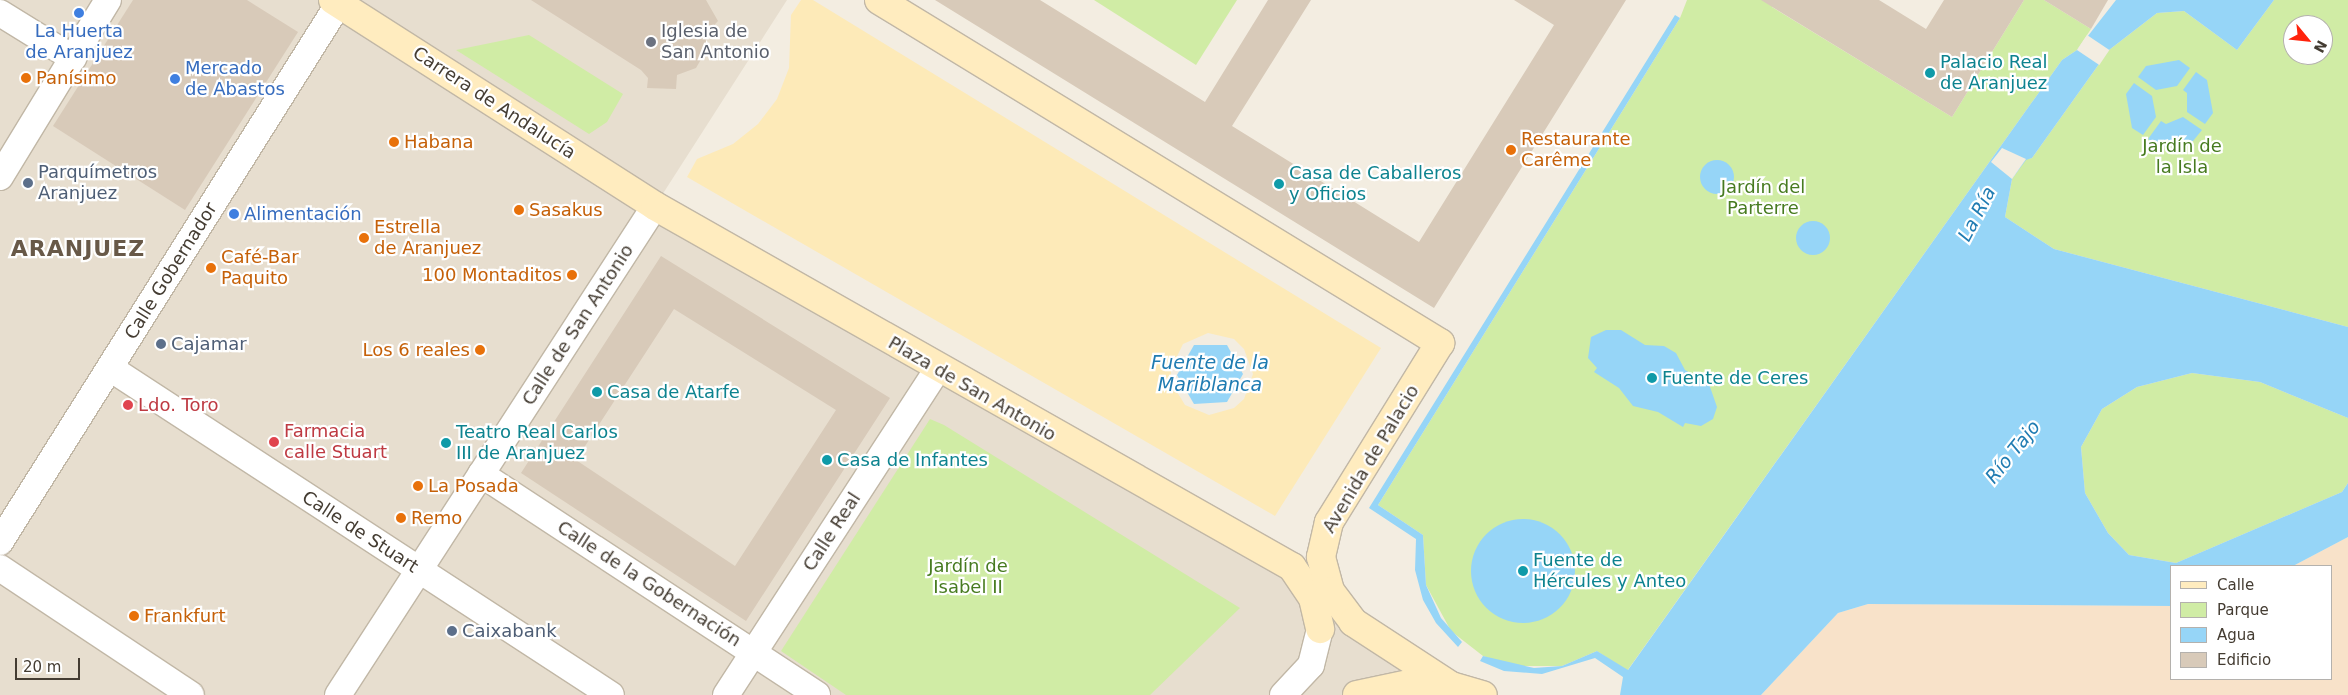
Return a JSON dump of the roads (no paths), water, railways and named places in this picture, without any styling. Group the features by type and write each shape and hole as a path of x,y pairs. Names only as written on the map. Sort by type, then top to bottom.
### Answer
{"main road":[{"name":"Avenida de Palacio","path":"879,0 1440,343 1329,522 1308,578"},
{"name":"Carrera de Andalucía","path":"338,1 655,206"},
{"name":"Plaza de San Antonio","path":"655,206 938,369 1308,578"},
{"path":"1308,578 1320,630"},
{"path":"1308,578 1344,613 1398,655 1470,692"},
{"path":"1398,655 1410,690"},
{"path":"1357,695 1410,690 1470,692"}],"street":[{"path":"0,177 108,0"},
{"name":"Calle Gobernador","path":"0,542 338,1"},
{"path":"0,13 73,58"},
{"name":"Calle de San Antonio","path":"338,695 655,206"},
{"name":"Calle de Stuart","path":"110,368 611,695"},
{"name":"Calle Real","path":"726,695 938,369"},
{"name":"Calle de la Gobernación","path":"481,474 817,695"},
{"path":"0,568 191,695"},
{"path":"1283,695 1311,665 1320,630"}],"water":[{"path":"2116,0 2274,0 2237,50 2184,11 2157,13 2109,50 2032,158 2026,160 2012,179 2005,217 2054,249 2348,327 2348,418 2260,382 2192,373 2137,387 2102,409 2081,447 2085,493 2108,533 2129,555 2176,563 2342,492 2348,483 2348,537 2295,565 2170,565 2170,606 1868,604 1838,613 1761,695 1620,695 1623,677 1595,658 1542,674 1504,671 1480,661 1483,656 1534,668 1562,666 1597,651 1628,670 2062,60 2077,50"},
{"path":"1675,15 1680,18 1378,505 1423,535 1426,585 1441,618 1462,642 1458,647 1436,623 1423,600 1415,570 1416,539 1369,508"},
{"path":"2179,60 2190,68 2177,86 2156,90 2138,77 2146,66"},
{"path":"2196,72 2207,80 2213,113 2205,124 2187,112 2187,93 2183,90"},
{"path":"2134,83 2152,96 2156,117 2143,135 2132,128 2126,94"},
{"path":"2183,117 2202,130 2193,141 2160,147 2148,139 2161,121 2166,124"},
{"path":"1717,160 1724,161 1729,165 1733,170 1733,184 1729,189 1724,193 1717,194 1710,193 1705,189 1701,184 1700,177 1701,170 1705,165 1710,161"},
{"path":"1813,221 1820,222 1825,226 1829,231 1829,245 1825,250 1820,254 1813,255 1806,254 1801,250 1797,245 1796,238 1797,231 1801,226 1806,222"},
{"name":"Fuente de Ceres","path":"1606,330 1621,330 1645,345 1664,346 1676,353 1685,370 1709,384 1717,407 1713,419 1701,426 1685,423 1683,427 1658,412 1633,406 1619,388 1594,372 1597,368 1588,358 1591,337"},
{"name":"Fuente de la Mariblanca","path":"1194,345 1227,345 1243,374 1227,402 1194,404 1177,375"},
{"name":"Fuente de Hércules y Anteo","path":"1523,519 1543,523 1560,534 1571,551 1575,571 1571,591 1560,608 1543,619 1523,623 1503,619 1486,608 1475,591 1471,571 1475,551 1486,534 1503,523"}],"place":[{"name":"La Huerta de Aranjuez","path":"79,13"},
{"name":"Iglesia de San Antonio","path":"651,42"},
{"name":"Palacio Real de Aranjuez","path":"1930,73"},
{"name":"Panísimo","path":"26,78"},
{"name":"Mercado de Abastos","path":"175,79"},
{"name":"Habana","path":"394,142"},
{"name":"Restaurante Carême","path":"1511,150"},
{"name":"Parquímetros Aranjuez","path":"28,183"},
{"name":"Casa de Caballeros y Oficios","path":"1279,184"},
{"name":"Sasakus","path":"519,210"},
{"name":"Alimentación","path":"234,214"},
{"name":"Estrella de Aranjuez","path":"364,238"},
{"name":"Café-Bar Paquito","path":"211,268"},
{"name":"100 Montaditos","path":"572,275"},
{"name":"Cajamar","path":"161,344"},
{"name":"Los 6 reales","path":"480,350"},
{"name":"Fuente de Ceres","path":"1652,378"},
{"name":"Casa de Atarfe","path":"597,392"},
{"name":"Ldo. Toro","path":"128,405"},
{"name":"Farmacia calle Stuart","path":"274,442"},
{"name":"Teatro Real Carlos III de Aranjuez","path":"446,443"},
{"name":"Casa de Infantes","path":"827,460"},
{"name":"La Posada","path":"418,486"},
{"name":"Remo","path":"401,518"},
{"name":"Fuente de Hércules y Anteo","path":"1523,571"},
{"name":"Frankfurt","path":"134,616"},
{"name":"Caixabank","path":"452,631"}],"district":[{"name":"ARANJUEZ","path":"78,249"}],"park label":[{"name":"Jardín de la Isla","path":"2182,157"},
{"name":"Jardín del Parterre","path":"1763,198"},
{"name":"Jardín de Isabel II","path":"968,577"}],"water label":[{"name":"La Ría","path":"1977,214"},
{"name":"Río Tajo","path":"2013,452"}]}
